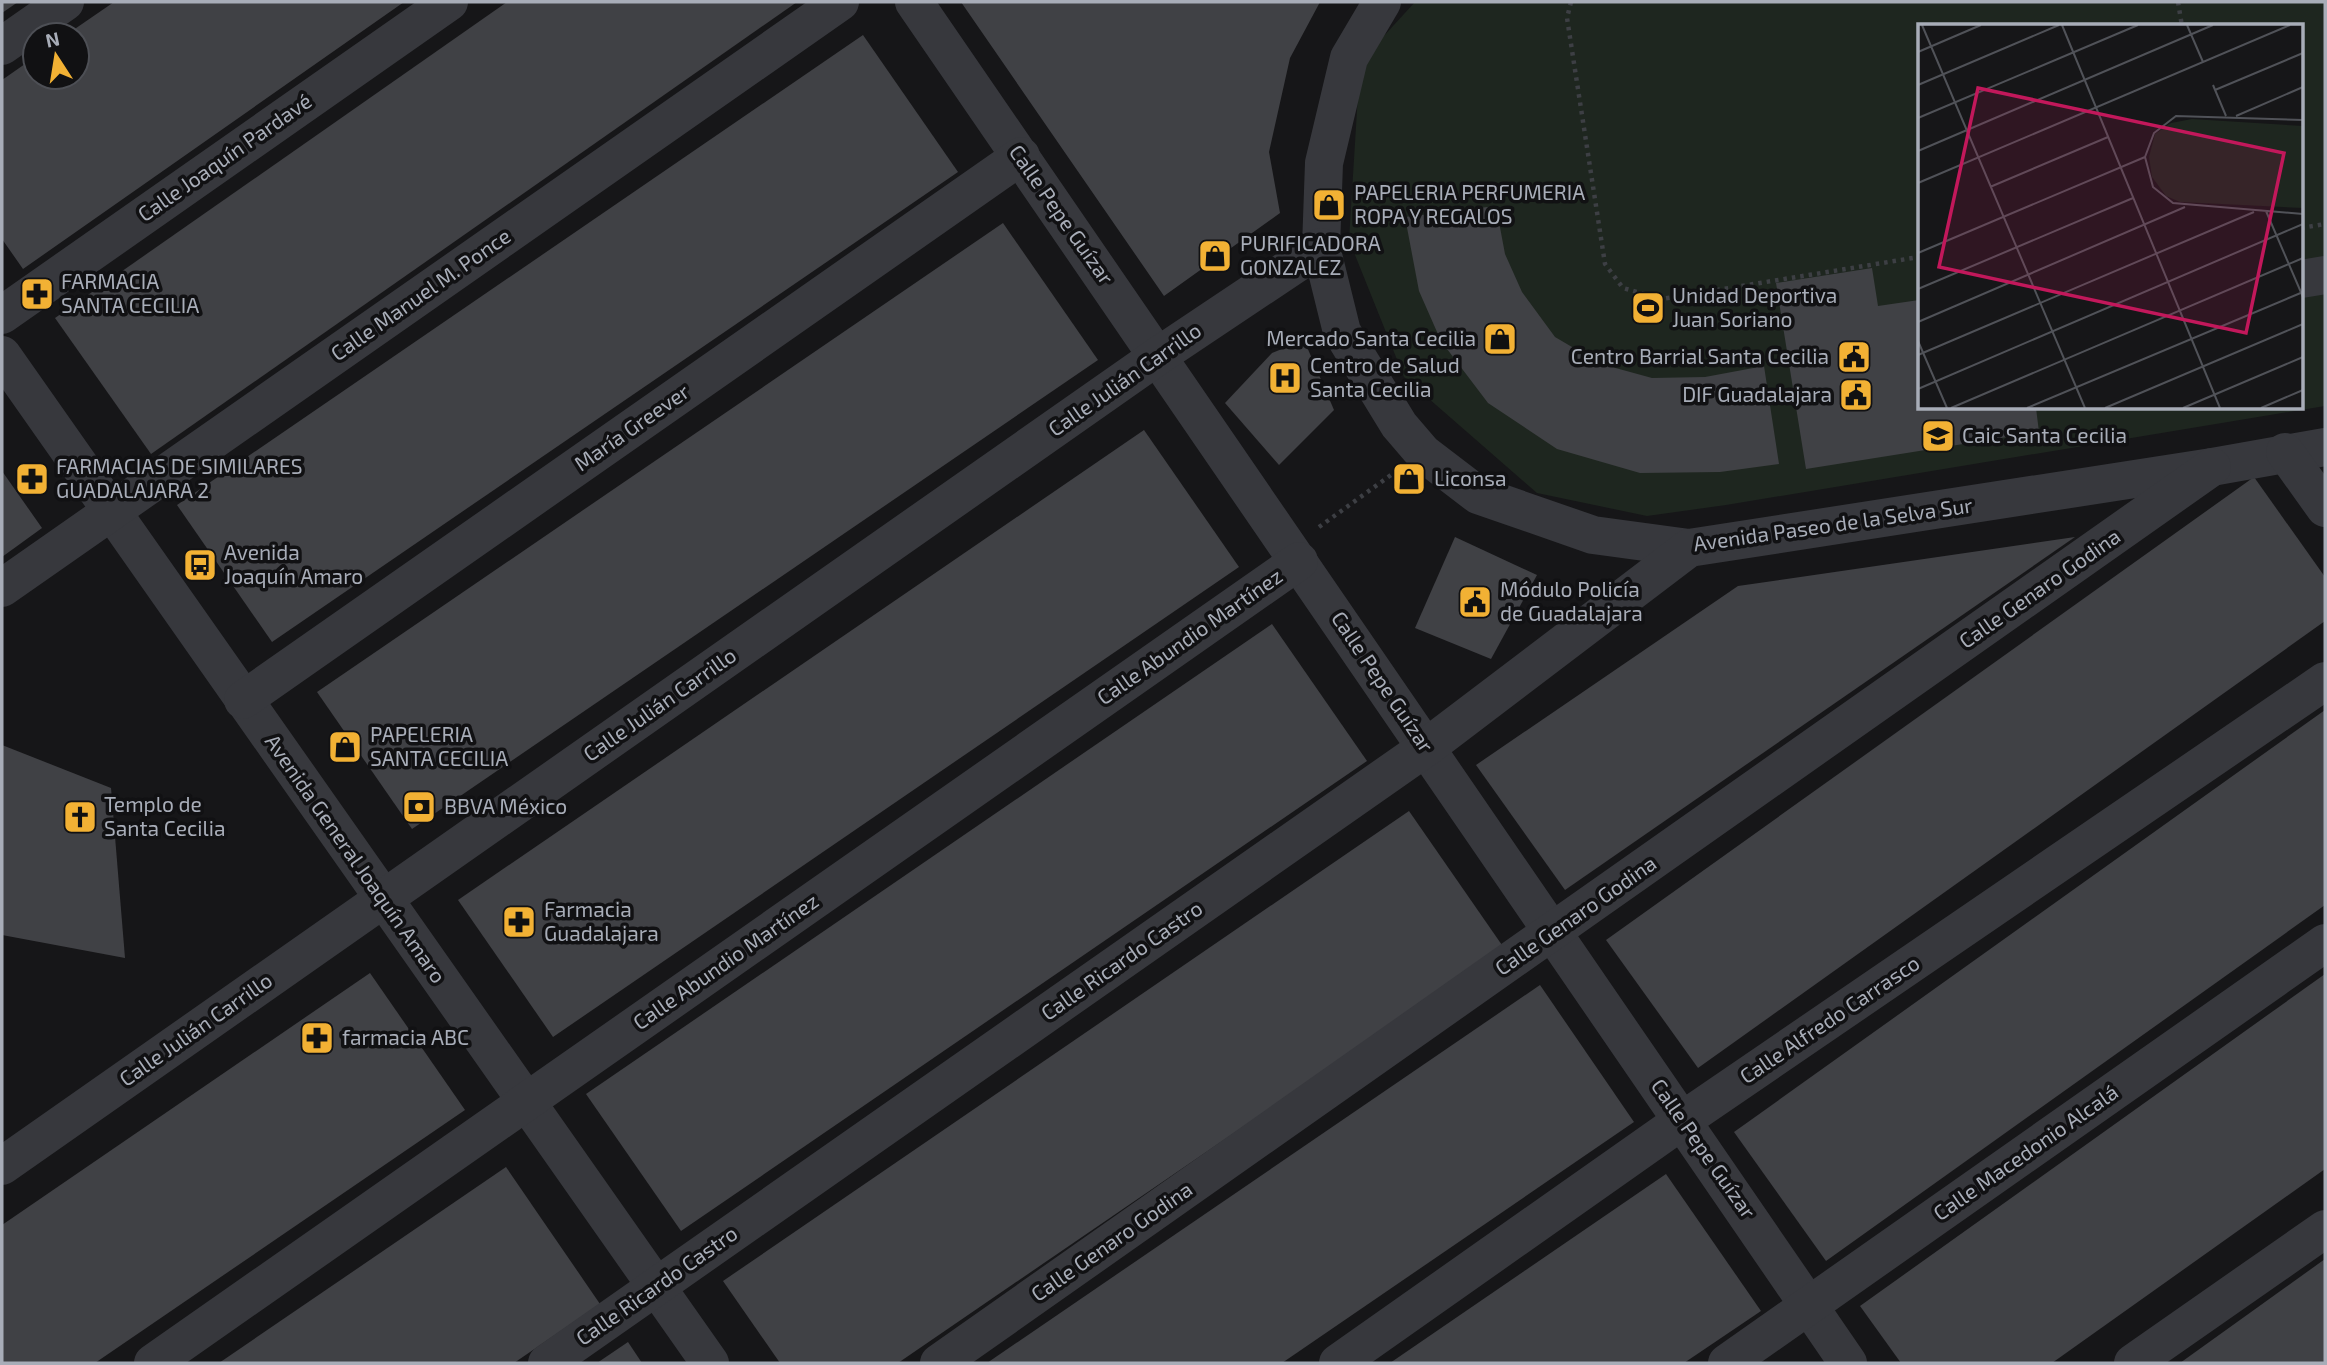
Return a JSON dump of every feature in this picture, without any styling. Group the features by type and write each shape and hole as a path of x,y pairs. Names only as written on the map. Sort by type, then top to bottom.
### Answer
{"street":[{"path":"2,46 65,2"},
{"name":"Calle Joaquín Pardavé","path":"2,315 449,2"},
{"name":"Calle Manuel M. Ponce","path":"2,588 840,2"},
{"name":"Calle Pepe Guízar","path":"915,2 1848,1363"},
{"name":"Avenida Paseo de la Selva Sur","path":"1382,2 1349,58 1324,163 1321,247 1342,332 1399,425 1423,453 1478,495 1593,535 1689,548 2325,447"},
{"name":"María Greever","path":"243,700 1021,156"},
{"name":"Calle Julián Carrillo","path":"2,1166 1158,356 1321,247"},
{"path":"2302,279 2325,275"},
{"name":"Avenida General Joaquín Amaro","path":"2,355 710,1363"},
{"path":"2285,453 2325,508"},
{"name":"Calle Genaro Godina","path":"939,1363 2212,467"},
{"name":"Calle Ricardo Castro","path":"547,1363 1427,747 1689,548"},
{"name":"Calle Abundio Martínez","path":"153,1363 526,1103 1294,554"},
{"name":"Calle Alfredo Carrasco","path":"1338,1363 1683,1120 2325,681"},
{"name":"Calle Macedonio Alcalá","path":"1727,1363 2325,943"},
{"path":"2133,1363 2325,1229"}],"path":[{"path":"1572,2 1567,18 1605,264 1623,288 1662,299 1918,257"},
{"path":"2178,2 2182,24"},
{"path":"2302,228 2325,224"},
{"path":"1294,554 1423,453"}],"shaded area":[{"name":"Unidad Deportiva Juan Soriano","path":"1415,2 2325,2 2325,406 2302,410 2302,24 1918,24 1918,410 2301,410 1647,516 1537,493 1404,377 1349,240 1360,62"}],"building":[{"path":"2,2 18,2 2,13"},
{"path":"114,2 404,2 23,269 2,239 2,80 21,67 21,91 91,91 91,21 86,21"},
{"path":"507,2 797,2 151,454 55,318"},
{"path":"961,2 1320,2 1290,58 1269,152 1280,213 1164,296"},
{"path":"863,35 958,172 272,642 177,505"},
{"name":"Mercado Santa Cecilia","path":"1496,206 1505,254 1522,292 1555,337 1601,364 1652,378 1705,377 1764,366 1779,464 1720,472 1640,473 1557,449 1488,403 1441,341 1419,291 1405,217"},
{"path":"1003,223 1098,360 412,829 317,692"},
{"name":"Centro Barrial Santa Cecilia","path":"1872,268 1878,306 1918,300 1918,410 2036,410 2039,432 1806,469 1776,283"},
{"name":"Centro de Salud Santa Cecilia","path":"1304,340 1334,410 1279,465 1225,403 1272,353"},
{"path":"1144,430 1239,567 553,1037 458,900"},
{"path":"2,471 42,528 2,557"},
{"path":"2254,477 2325,577 2325,621 1698,1068 1606,940"},
{"name":"Módulo Policía de Guadalajara","path":"1455,537 1537,575 1491,659 1415,628"},
{"path":"2075,537 1565,890 1476,765 1738,586"},
{"path":"1272,624 1367,761 681,1231 586,1094"},
{"path":"2325,710 2325,905 1826,1261 1734,1132"},
{"path":"2,745 111,788 125,958 2,935"},
{"path":"1409,811 1504,948 898,1363 780,1363 723,1281"},
{"path":"370,973 465,1110 95,1363 2,1363 2,1225"},
{"path":"2325,974 2325,1169 2052,1363 1901,1363 1860,1306"},
{"path":"1540,985 1634,1122 1282,1363 987,1363"},
{"path":"506,1167 600,1304 514,1363 219,1363"},
{"path":"1666,1174 1761,1311 1684,1363 1390,1363"},
{"path":"2325,1259 2325,1363 2180,1363"},
{"path":"628,1342 642,1363 597,1363"}],"place":[{"name":"PAPELERIA PERFUMERIA ROPA Y REGALOS","path":"1329,205"},
{"name":"PURIFICADORA GONZALEZ","path":"1215,256"},
{"name":"FARMACIA SANTA CECILIA","path":"37,294"},
{"name":"Unidad Deportiva Juan Soriano","path":"1648,308"},
{"name":"Mercado Santa Cecilia","path":"1500,339"},
{"name":"Centro Barrial Santa Cecilia","path":"1854,357"},
{"name":"Centro de Salud Santa Cecilia","path":"1285,378"},
{"name":"DIF Guadalajara","path":"1856,395"},
{"name":"Caic Santa Cecilia","path":"1938,436"},
{"name":"FARMACIAS DE SIMILARES GUADALAJARA 2","path":"32,479"},
{"name":"Liconsa","path":"1409,479"},
{"name":"Avenida Joaquín Amaro","path":"200,565"},
{"name":"Módulo Policía de Guadalajara","path":"1475,602"},
{"name":"PAPELERIA SANTA CECILIA","path":"345,747"},
{"name":"BBVA México","path":"419,807"},
{"name":"Templo de Santa Cecilia","path":"80,817"},
{"name":"Farmacia Guadalajara","path":"519,922"},
{"name":"farmacia ABC","path":"317,1038"}]}
